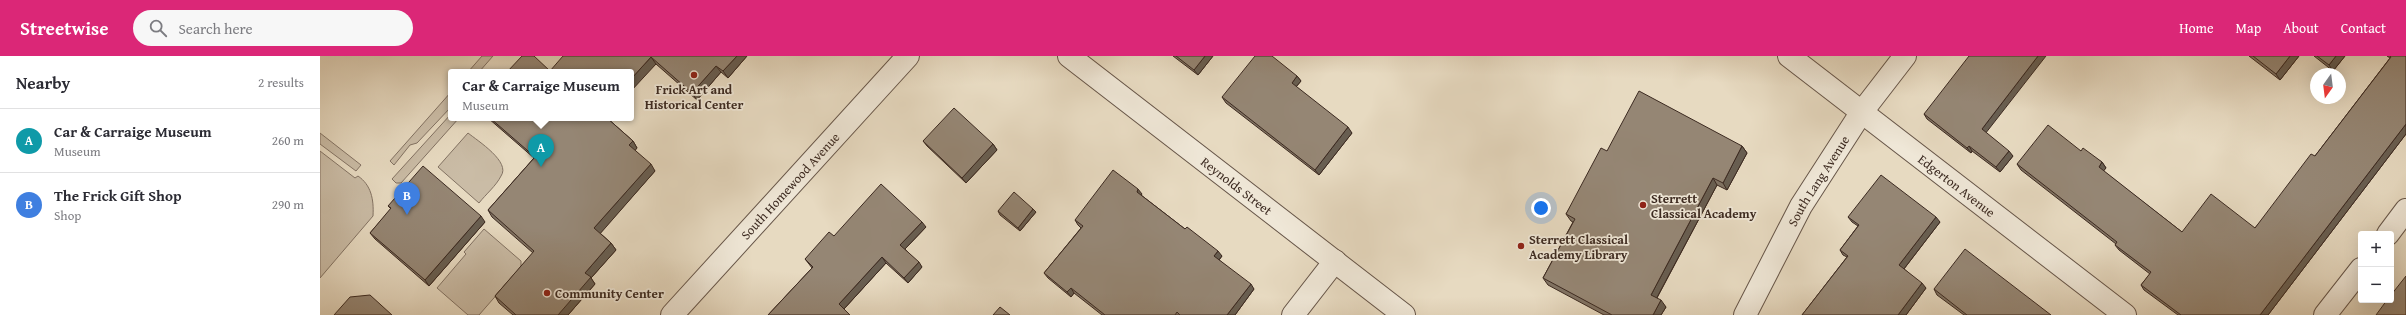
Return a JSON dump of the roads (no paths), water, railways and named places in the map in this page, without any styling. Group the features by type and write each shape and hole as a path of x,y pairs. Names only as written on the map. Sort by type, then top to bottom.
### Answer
{"street":[{"name":"South Homewood Avenue","path":"672,315 908,56"},
{"name":"Reynolds Street","path":"1069,56 1404,315"},
{"name":"Edgerton Avenue","path":"1788,56 2125,315"},
{"name":"South Lang Avenue","path":"1745,315 1801,206 1861,113 1904,56"},
{"path":"2390,231 2406,210"},
{"path":"1293,315 1335,261"},
{"path":"2325,315 2358,273"}],"place":[{"name":"Frick Art and Historical Center","path":"694,75"},
{"name":"Car & Carraige Museum","path":"541,167"},
{"name":"Sterrett Classical Academy","path":"1643,205"},
{"name":"The Frick Gift Shop","path":"407,215"},
{"name":"Sterrett Classical Academy Library","path":"1521,246"},
{"name":"Community Center","path":"547,293"}]}
